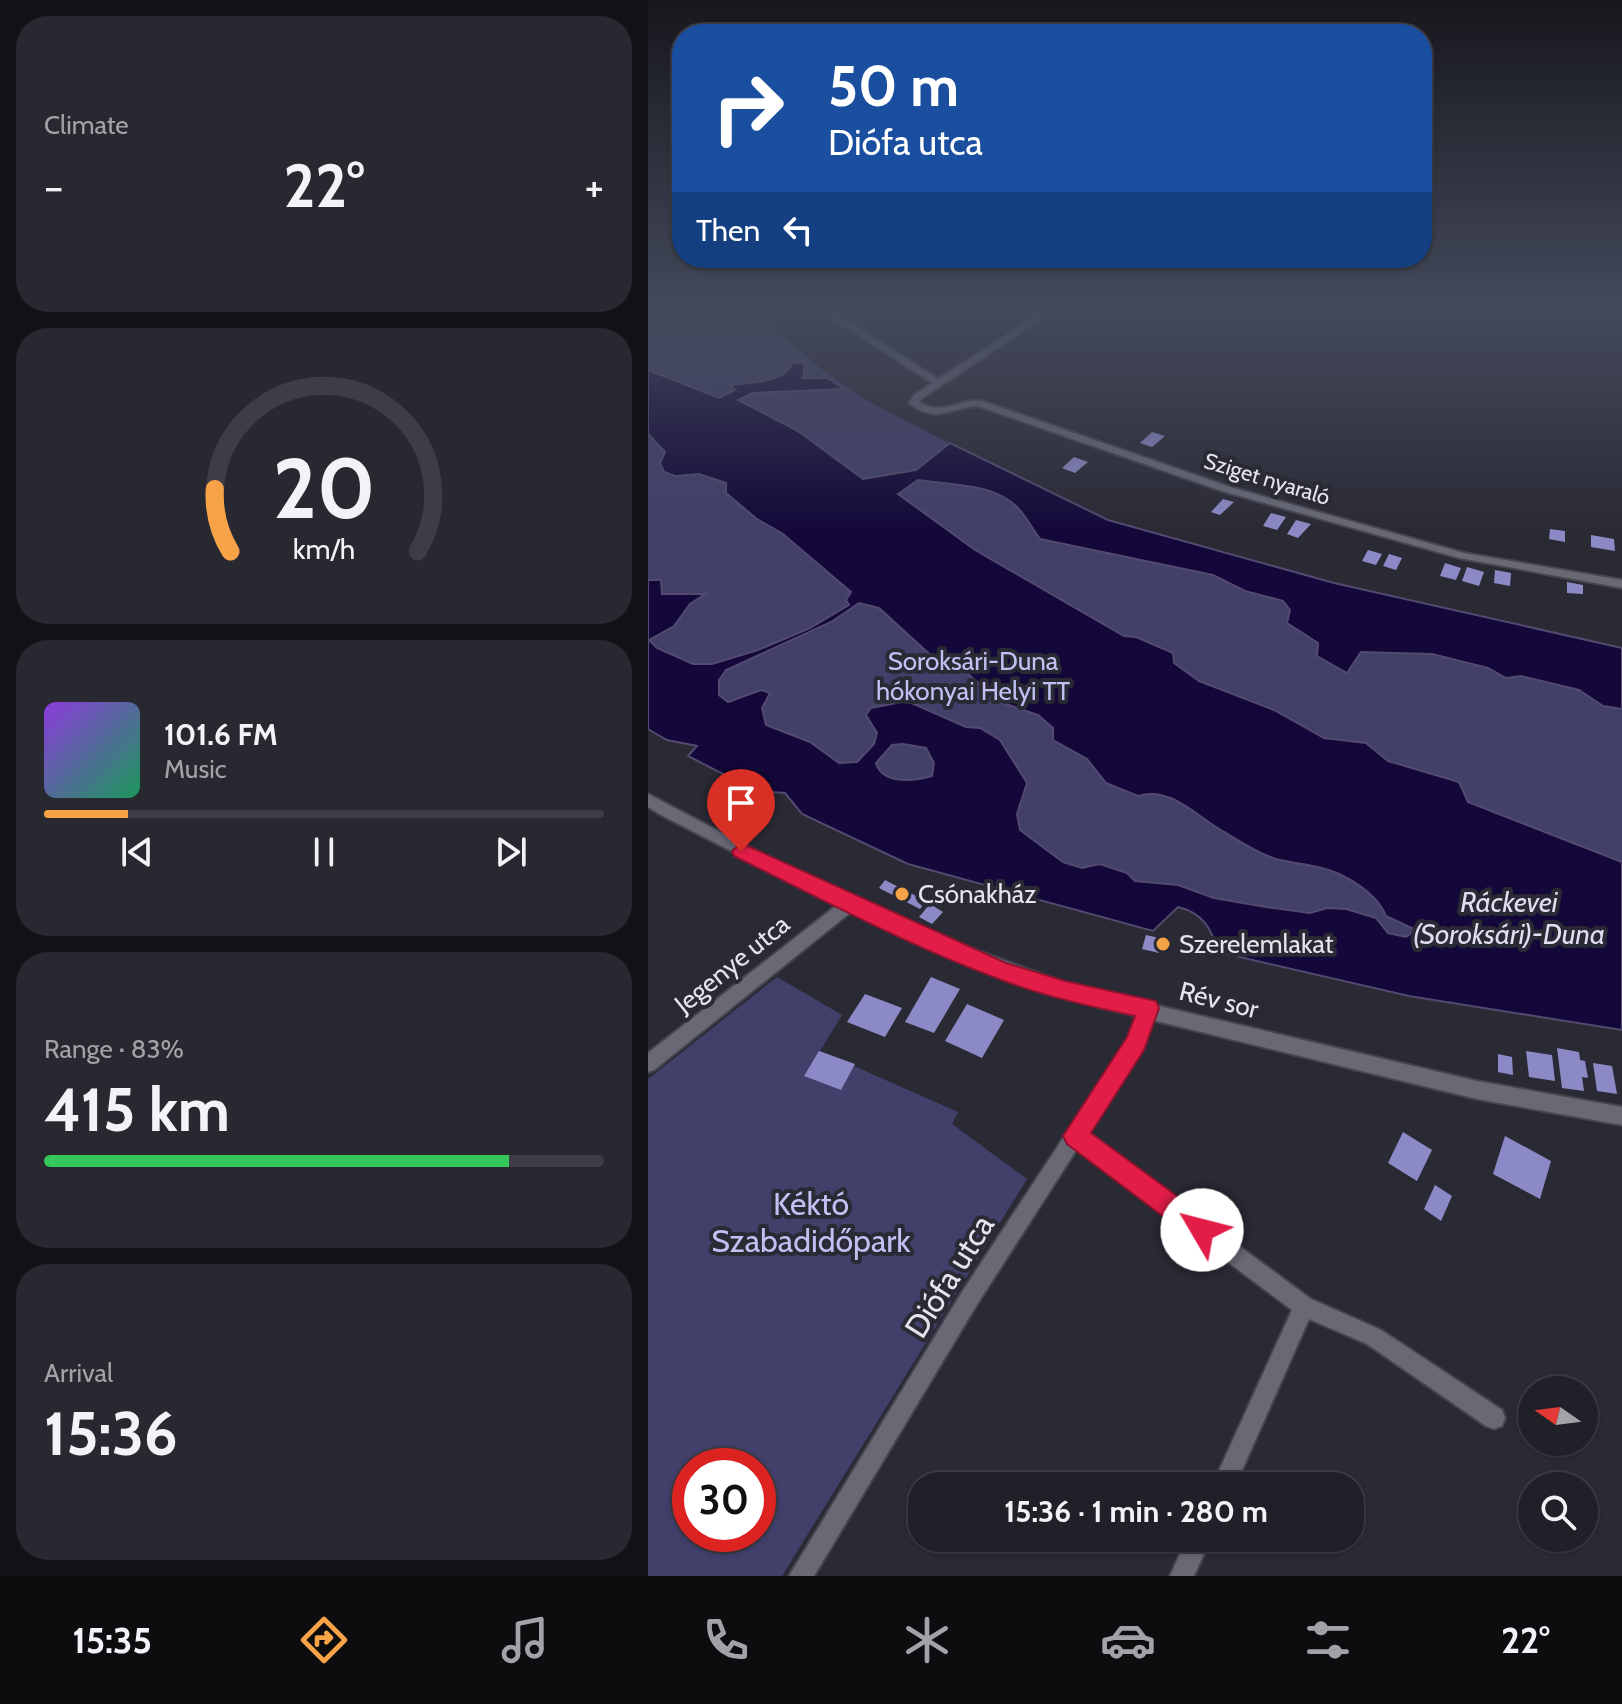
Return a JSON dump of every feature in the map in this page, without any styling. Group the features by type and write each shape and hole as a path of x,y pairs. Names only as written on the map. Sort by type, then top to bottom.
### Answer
{"street":[{"name":"Sziget nyaraló","path":"939,384 915,400 920,408 934,414 979,403 1255,498 1463,556 1622,584"},
{"name":"Rév sor","path":"648,800 687,824 849,904 1003,971 1065,991 1148,1008 1477,1090 1622,1116"},
{"name":"Jegenye utca","path":"648,1064 849,904"},
{"name":"Diófa utca","path":"801,1576 960,1313 1136,1042 1148,1008"},
{"path":"1075,1136 1304,1306 1374,1337 1494,1418"},
{"path":"1229,1472 1304,1306"},
{"path":"1182,1576 1193,1552"}],"green space":[{"name":"Ráckevei (Soroksári)-Duna","path":"648,384 842,384 864,399 1020,480 1108,520 1334,583 1622,648 1622,1030 1409,996 1218,952 1205,923 1194,913 1178,907 1153,931 908,864 802,814 785,793 756,791 688,756 697,746 667,740 648,729"},
{"name":"Kéktó Szabadidőpark","path":"777,977 842,1015 820,1051 958,1112 952,1124 1027,1179 782,1576 648,1576 648,1079"}],"water":[{"name":"Ráckevei (Soroksári)-Duna","path":"648,384 682,384 719,398 735,390 730,385 836,384 844,389 753,393 738,400 798,431 863,479 916,470 950,443 1108,520 1334,583 1622,648 1622,709 1603,706 1579,690 1521,676 1506,678 1488,668 1432,654 1361,652 1347,673 1317,656 1318,643 1287,623 1290,610 1283,601 1245,591 1213,575 1040,539 1017,507 987,490 918,480 898,494 975,550 1124,636 1136,637 1173,653 1174,663 1199,681 1274,710 1324,738 1366,743 1388,761 1459,782 1468,802 1622,862 1622,1030 1409,996 1218,952 1205,923 1194,913 1178,907 1153,931 908,864 802,814 785,793 756,791 688,756 697,746 667,740 648,729 648,580 661,580 662,594 705,594 690,604 674,626 649,640 657,648 693,664 712,664 758,650 810,628 849,605 846,600 851,592 783,534 757,519 726,493 726,483 699,474 675,476 664,472 660,463 665,452 648,434","holes":["859,603 879,608 937,661 960,667 1000,702 1038,715 1053,728 1053,740 1087,759 1106,783 1138,796 1162,795 1173,799 1263,854 1339,874 1370,894 1386,916 1416,930 1406,937 1388,933 1376,918 1346,909 1327,908 1310,913 1266,907 1214,898 1178,885 1135,881 1127,873 1100,864 1082,868 1063,862 1020,830 1017,814 1027,783 1000,740 980,728 966,727 907,701 871,708 866,715 877,733 874,744 857,762 839,763 810,742 766,725 762,708 770,693 761,690 728,702 719,695 719,680 726,670 831,622","892,745 926,748 934,763 932,776 900,780 885,775 876,763"]}],"building":[{"path":"1152,432 1165,436 1152,447 1140,443"},
{"path":"1074,457 1088,462 1075,473 1062,468"},
{"path":"1223,499 1234,502 1220,515 1211,512"},
{"path":"1271,513 1286,517 1277,530 1263,526"},
{"path":"1296,520 1311,524 1298,538 1287,534"},
{"path":"1550,529 1565,531 1565,542 1549,539"},
{"path":"1591,535 1614,539 1615,551 1591,547"},
{"path":"1368,550 1382,554 1376,565 1362,561"},
{"path":"1389,554 1402,558 1396,570 1383,566"},
{"path":"1445,563 1461,568 1456,580 1440,576"},
{"path":"1467,567 1484,572 1479,586 1462,581"},
{"path":"1495,570 1511,573 1510,586 1494,583"},
{"path":"1567,582 1583,585 1583,594 1567,593"},
{"name":"Csónakház","path":"885,880 926,901 920,909 879,888"},
{"path":"930,904 943,912 932,924 919,917"},
{"path":"1146,935 1164,939 1159,953 1142,949"},
{"path":"931,977 960,989 934,1033 905,1022"},
{"path":"865,994 902,1008 885,1037 847,1022"},
{"path":"967,1004 1004,1020 982,1058 945,1041"},
{"path":"1557,1048 1579,1052 1580,1060 1585,1061 1588,1078 1582,1077 1584,1091 1562,1088"},
{"path":"819,1051 855,1064 841,1090 804,1076"},
{"path":"1526,1051 1552,1055 1555,1081 1529,1077"},
{"path":"1498,1054 1512,1057 1513,1075 1498,1072"},
{"path":"1593,1063 1612,1066 1617,1094 1597,1091"},
{"path":"1403,1132 1432,1150 1417,1181 1388,1163"},
{"path":"1505,1136 1551,1161 1540,1199 1493,1174"},
{"path":"1435,1185 1452,1196 1441,1221 1424,1209"}],"place":[{"name":"Csónakház","path":"902,894"},
{"name":"Szerelemlakat","path":"1163,944"}],"route":[{"path":"741,851 849,904 1003,971 1065,991 1148,1008 1136,1042 1075,1136 1202,1230"}],"park label":[{"name":"Soroksári-Duna hókonyai Helyi TT","path":"973,676"}]}
